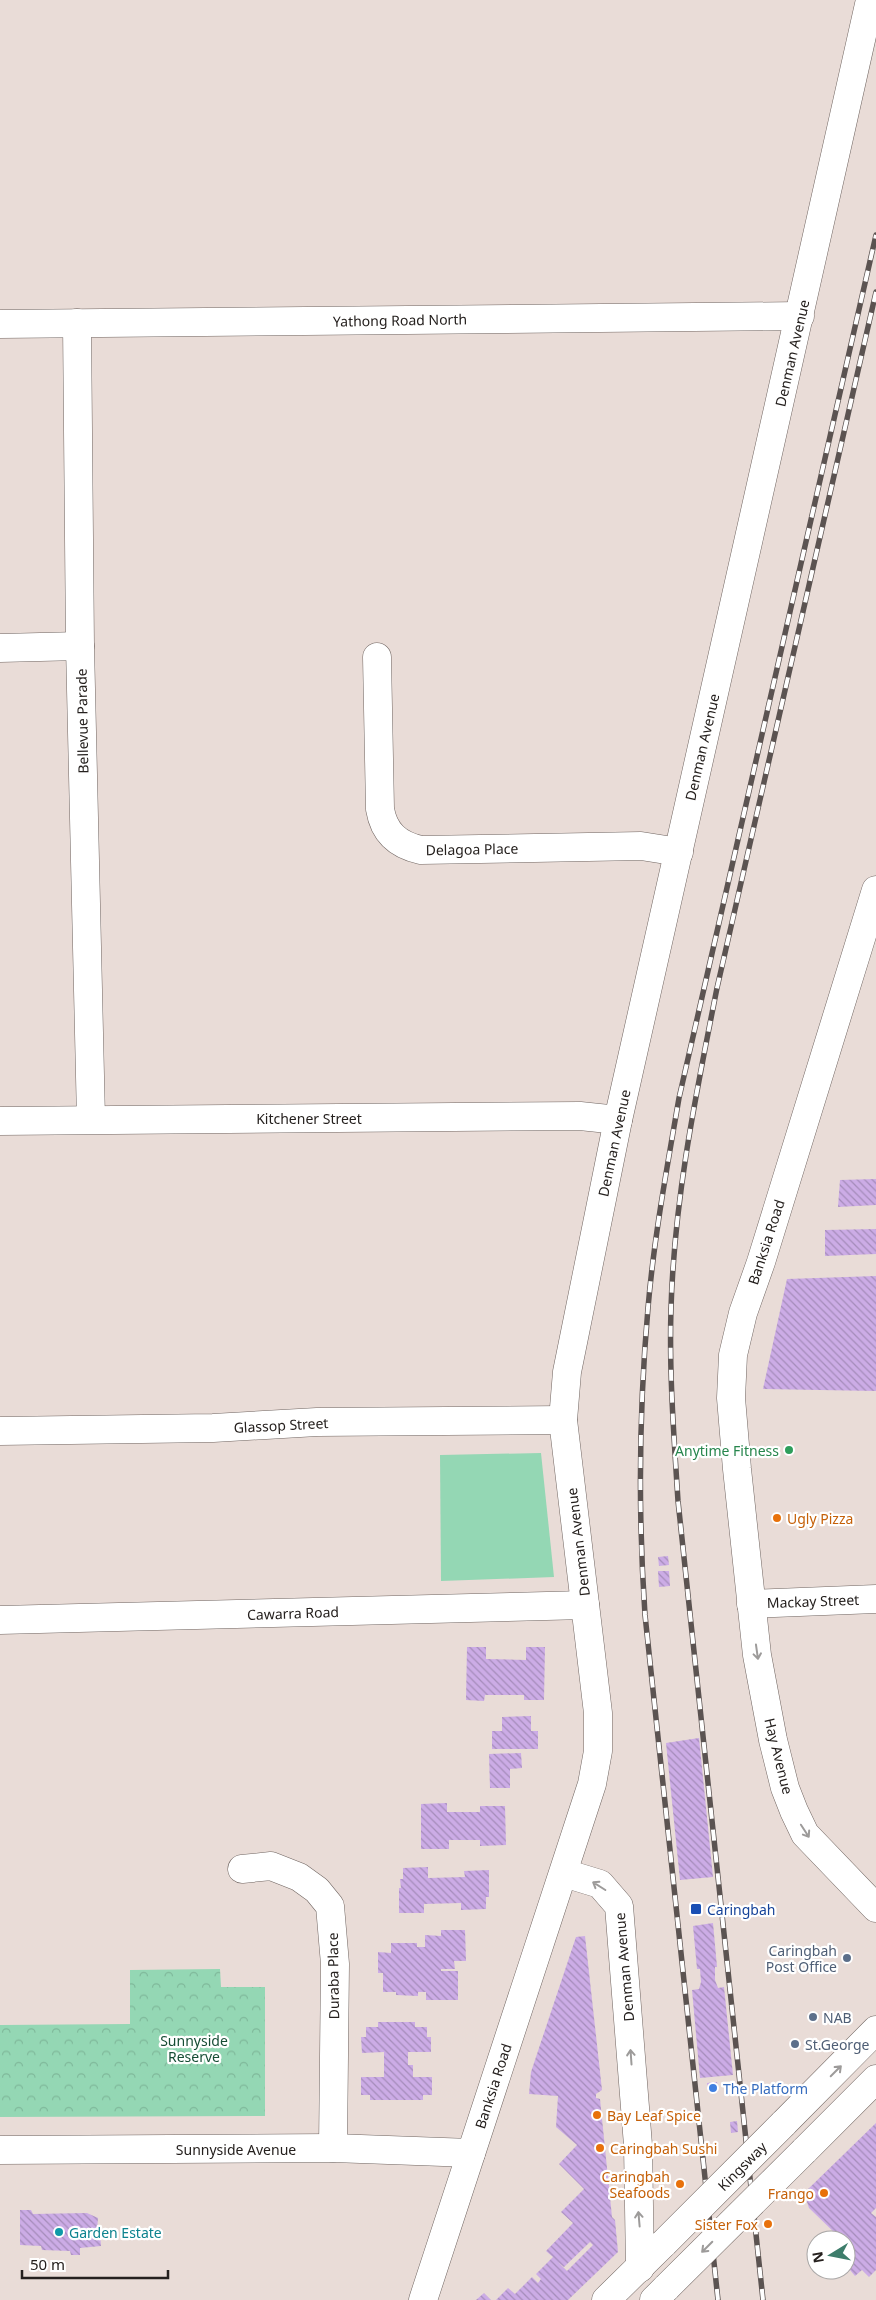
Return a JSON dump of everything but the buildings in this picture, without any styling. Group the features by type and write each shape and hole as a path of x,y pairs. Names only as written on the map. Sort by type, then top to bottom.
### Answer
{"street":[{"name":"Denman Avenue","path":"640,2268 638,2145 619,1906 600,1884 564,1873 592,1784 598,1751 598,1712 563,1420 567,1372 618,1120 870,0"},
{"name":"Yathong Road North","path":"0,324 800,316"},
{"name":"Bellevue Parade","path":"77,323 80,646 91,1119"},
{"path":"0,648 80,646"},
{"name":"Delagoa Place","path":"377,657 380,809 386,829 400,843 421,850 641,846 679,852"},
{"name":"Banksia Road","path":"751,1604 731,1398 733,1355 742,1313 761,1262 876,890"},
{"name":"Kitchener Street","path":"0,1121 580,1116 618,1120"},
{"name":"Glassop Street","path":"0,1431 213,1428 317,1422 563,1420"},
{"name":"Mackay Street","path":"751,1604 876,1599"},
{"name":"Hay Avenue","path":"751,1604 757,1656 784,1788 806,1834 876,1908"},
{"name":"Cawarra Road","path":"0,1620 585,1605"},
{"name":"Duraba Place","path":"242,1869 271,1866 299,1877 317,1890 330,1906 335,1964 333,2148"},
{"name":"Banksia Road","path":"423,2300 564,1873"},
{"name":"Kingsway","path":"606,2300 876,2030"},
{"path":"661,2293 876,2079"},
{"name":"Sunnyside Avenue","path":"0,2150 333,2148 471,2153"}],"green space":[{"path":"541,1453 554,1577 441,1581 440,1455"},
{"name":"Sunnyside Reserve","path":"220,1969 221,1987 265,1987 265,2116 0,2117 0,2025 130,2024 130,1970"}],"railway":[{"path":"718,2300 645,1615 640,1499 645,1346 657,1229 679,1098 876,235"},
{"path":"763,2300 678,1501 672,1405 671,1309 673,1268 676,1228 687,1147 717,988 876,292"}],"place":[{"name":"Anytime Fitness","path":"789,1450"},
{"name":"Ugly Pizza","path":"777,1518"},
{"name":"Caringbah","path":"696,1909"},
{"name":"Caringbah Post Office","path":"847,1958"},
{"name":"NAB","path":"813,2017"},
{"name":"St.George","path":"795,2044"},
{"name":"The Platform","path":"713,2088"},
{"name":"Bay Leaf Spice","path":"597,2115"},
{"name":"Caringbah Sushi","path":"600,2148"},
{"name":"Caringbah Seafoods","path":"680,2184"},
{"name":"Frango","path":"824,2193"},
{"name":"Sister Fox","path":"768,2224"},
{"name":"Garden Estate","path":"59,2232"}]}
